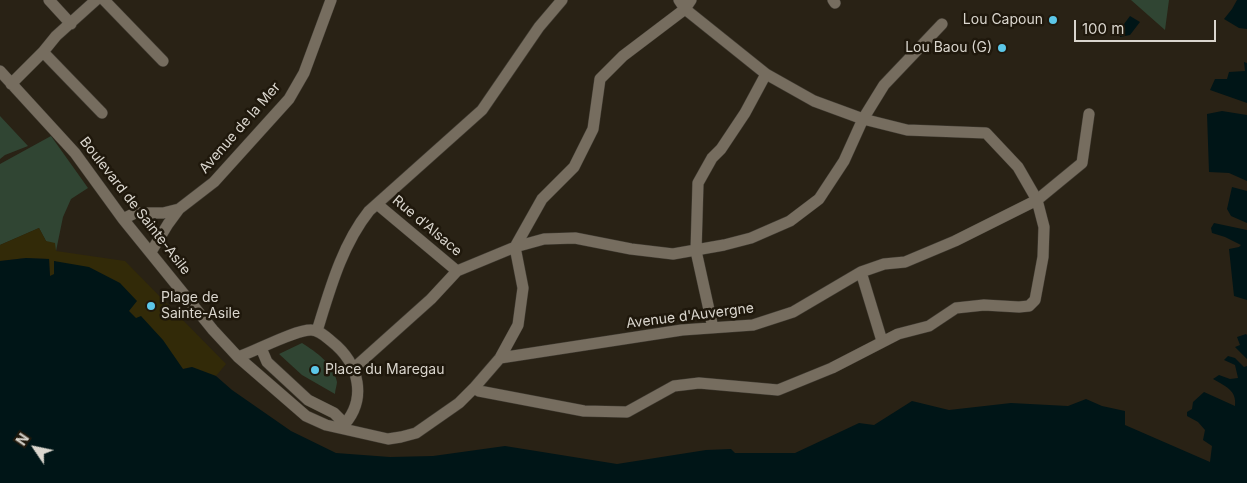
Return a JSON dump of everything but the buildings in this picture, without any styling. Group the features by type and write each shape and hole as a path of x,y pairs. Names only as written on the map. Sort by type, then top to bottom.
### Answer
{"street":[{"path":"49,0 70,24"},
{"path":"11,84 56,36 96,0"},
{"path":"104,0 164,61"},
{"name":"Avenue de la Mer","path":"151,252 179,209 214,182 289,99 304,73 331,0"},
{"path":"317,331 335,274 345,250 358,225 369,210 482,110 539,27 562,0"},
{"path":"474,388 479,392 584,411 627,412 674,386 699,383 778,390 832,368 898,334 929,326 956,308 1029,306 1035,300 1043,257 1044,227 1037,200 1018,167 986,133 907,130 863,119 814,101 766,74 685,3 623,56 600,79 593,129 586,144 574,167 542,199 530,217 515,247"},
{"path":"354,368 431,299 457,271 515,247 544,239 575,238 673,254 696,251 751,238 790,221 819,199 844,161 863,119 884,85 942,24"},
{"path":"43,52 102,113"},
{"name":"Boulevard de Sainte-Asile","path":"0,71 48,127 75,154 123,219 213,330 238,357 306,416 326,425 343,426 360,434 388,439 416,433 459,403 500,358 518,325 522,288 515,247"},
{"path":"713,328 696,251 698,183 712,158 721,150 745,113 766,74"},
{"name":"Avenue d'Auvergne","path":"500,358 636,337 752,325 793,312 861,272 884,264 905,262 955,241 1037,200 1082,163 1089,114"},
{"name":"Rue d'Alsace","path":"377,204 457,271"},
{"name":"Avenue de la Mer","path":"123,219 135,214 163,213 179,209"},
{"path":"861,272 882,341"},
{"path":"238,357 301,332 317,331 344,352 354,368 358,382 358,391 352,414 343,426 334,413 308,400 267,362 261,348"}],"green space":[{"path":"1131,0 1169,0 1165,30"},
{"path":"0,116 28,146 5,155 0,159"},
{"path":"51,136 88,188 71,199 63,217 56,251 46,241 39,228 0,245 0,164"},
{"path":"302,343 328,364 332,370 337,382 335,394 302,375 279,354"}],"sand":[{"name":"Plage de Sainte-Asile","path":"39,228 46,241 55,243 56,251 125,261 226,364 216,376 192,367 183,369 129,311 54,261 54,275 50,276 49,259 26,258 0,261 0,245"}],"shaded area":[{"path":"1237,0 1247,0 1247,29 1239,28 1224,19"},
{"path":"1130,16 1140,22 1130,35 1120,37 1118,25 1124,24"},
{"path":"1244,62 1247,63 1247,103 1210,90 1215,79 1227,79 1229,72 1245,71"},
{"path":"1222,111 1247,115 1247,181 1229,173 1209,172 1207,114"},
{"path":"1232,187 1247,191 1247,223 1231,216 1227,209"},
{"path":"1214,223 1247,230 1247,300 1234,296 1229,249 1241,245 1212,233 1211,228"},
{"path":"26,258 49,259 50,276 54,274 54,261 89,267 120,283 137,301 129,311 136,318 141,316 163,340 183,369 192,367 216,376 232,390 291,431 336,453 390,457 433,456 505,446 617,464 706,450 731,449 735,453 795,453 859,423 874,425 912,401 949,410 1011,403 1068,406 1086,399 1102,406 1125,411 1125,425 1210,462 1212,446 1203,440 1205,430 1198,422 1187,416 1187,412 1192,409 1193,402 1204,392 1235,406 1232,392 1226,386 1213,379 1219,375 1230,379 1238,378 1235,365 1224,360 1228,356 1235,358 1244,367 1247,366 1247,483 0,483 0,261"},
{"path":"1246,334 1247,359 1235,347 1240,345 1237,337"}],"place":[{"name":"Lou Capoun","path":"1053,20"},
{"name":"Lou Baou (G)","path":"1002,48"},
{"name":"Plage de Sainte-Asile","path":"151,306"},
{"name":"Place du Maregau","path":"315,370"}]}
